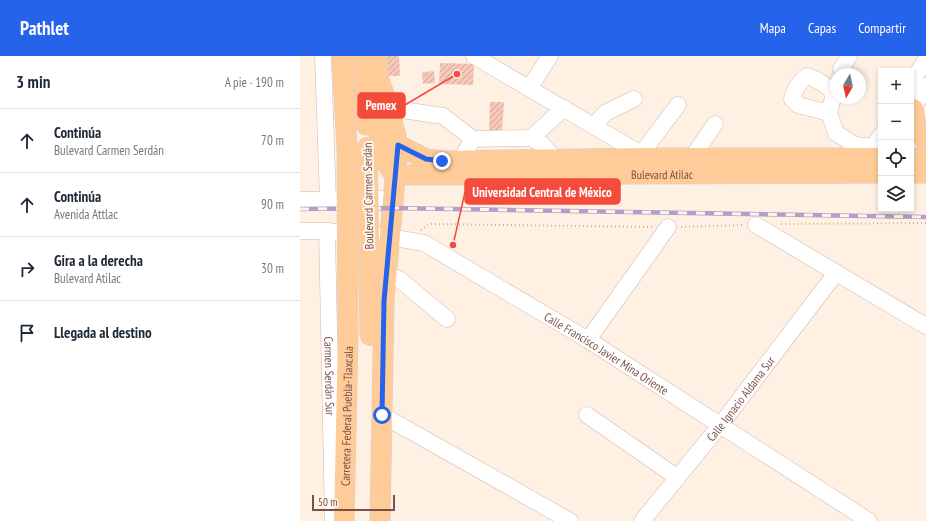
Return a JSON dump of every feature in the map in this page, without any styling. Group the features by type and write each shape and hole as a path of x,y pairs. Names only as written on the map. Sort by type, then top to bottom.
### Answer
{"main road":[{"name":"Boulevard Carmen Serdán","path":"336,56 347,148 348,336"},
{"name":"Boulevard Carmen Serdán","path":"362,56 367,147 370,336"},
{"path":"377,56 380,144 383,158 390,170 396,175"},
{"path":"378,76 389,108 398,145 384,301 380,521"},
{"path":"914,119 916,128 926,142"},
{"name":"Bulevard Atilac","path":"398,145 426,159 442,161 460,168 875,158"},
{"name":"Bulevard Atilac","path":"396,175 556,160 645,156 695,158 875,158"},
{"path":"914,158 926,159"},
{"path":"914,174 926,174"},
{"name":"Carretera Federal Puebla-Tlaxcala","path":"344,521 348,336"},
{"name":"Carretera Federal Puebla-Tlaxcala","path":"366,521 370,336"}],"street":[{"path":"328,201 336,56"},
{"path":"474,56 530,87 645,156 678,105"},
{"path":"530,87 550,56"},
{"path":"914,79 926,59"},
{"path":"914,107 926,86"},
{"path":"594,126 605,112 634,99"},
{"path":"389,108 443,116 473,140 531,138 542,144 556,160"},
{"path":"531,138 564,108"},
{"path":"829,113 836,133 875,158"},
{"path":"695,158 695,153 715,124"},
{"path":"460,168 473,140"},
{"path":"300,200 328,201 393,199"},
{"path":"756,224 926,326"},
{"path":"588,340 668,227"},
{"name":"Calle Francisco Javier Mina Oriente","path":"300,231 327,231 415,240 433,247 588,340 870,521"},
{"name":"Carmen Serdán Sur","path":"327,231 333,521"},
{"name":"Calle Ignacio Aldama Sur","path":"642,521 721,424 836,273"},
{"path":"386,274 399,279 447,319"},
{"path":"382,415 570,521"},
{"path":"587,415 678,478"}],"building":[{"path":"385,56 399,56 400,76 386,76"},
{"path":"440,63 474,64 473,85 439,84"},
{"path":"434,71 435,83 423,84 422,72"},
{"path":"490,102 504,102 502,132 489,131"}],"railway":[{"path":"300,209 393,208 926,217"}],"place":[{"name":"Pemex","path":"457,74"},
{"name":"Universidad Central de México","path":"453,245"}],"route":[{"path":"382,415 384,301 398,145 426,159 442,161"}]}
